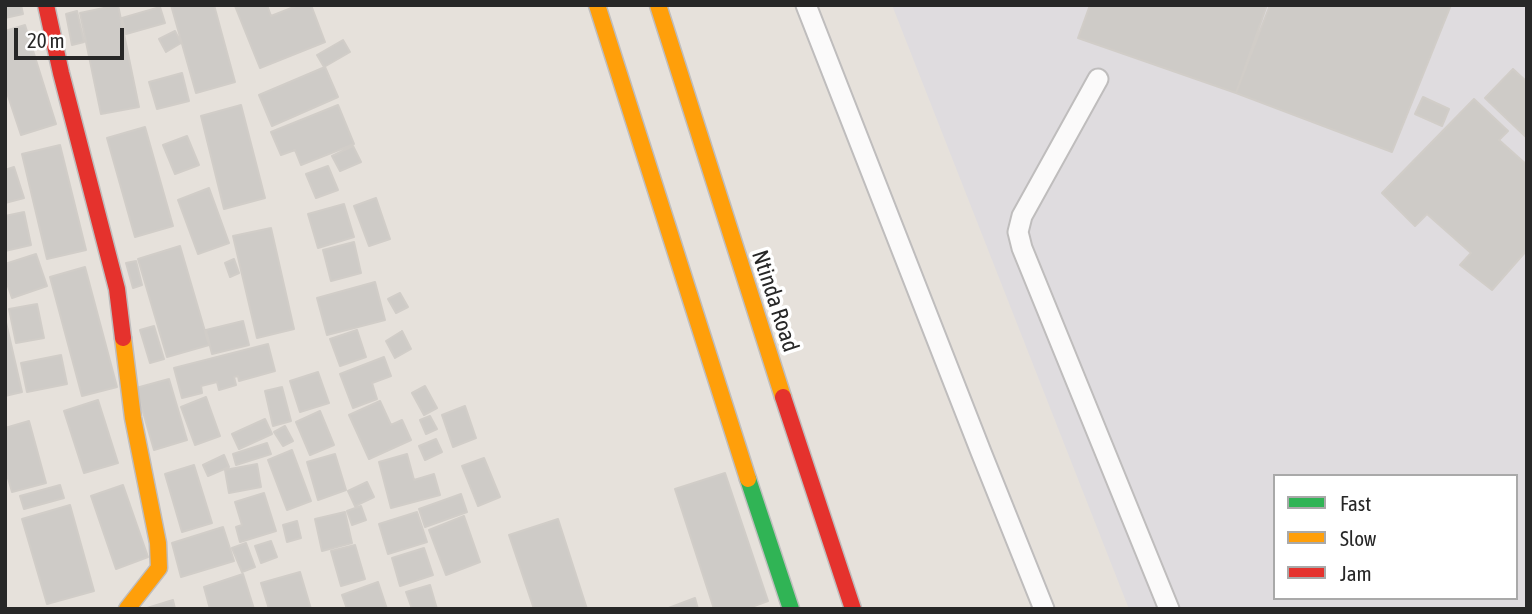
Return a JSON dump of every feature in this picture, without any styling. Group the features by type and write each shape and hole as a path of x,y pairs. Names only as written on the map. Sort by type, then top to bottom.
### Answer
{"main road":[{"path":"46,5 61,74 117,289 133,418 158,543 159,568 127,609"},
{"path":"597,5 719,392 791,609"},
{"name":"Ntinda Road","path":"658,5 761,332 853,609"}],"lane":[{"path":"806,5 1044,609"},
{"path":"1098,79 1022,216 1018,232 1022,248 1169,609"}],"shaded area":[{"path":"892,5 1527,5 1527,609 1129,609"}],"building":[{"path":"5,5 21,5 23,14 5,18"},
{"path":"118,5 139,107 101,114 80,13"},
{"path":"171,5 214,5 235,82 196,93"},
{"path":"267,5 271,16 299,5 311,5 325,42 260,68 235,6"},
{"path":"1090,5 1267,5 1236,93 1078,38"},
{"path":"1270,5 1451,5 1392,152 1236,93"},
{"path":"160,7 165,23 126,34 122,18"},
{"path":"77,11 84,42 72,45 66,14"},
{"path":"25,25 56,124 21,135 5,87 5,31"},
{"path":"175,31 181,43 166,52 159,39"},
{"path":"343,40 350,52 324,67 317,55"},
{"path":"325,67 338,97 272,126 259,95"},
{"path":"1513,69 1527,82 1527,138 1485,98"},
{"path":"182,73 189,101 157,109 149,82"},
{"path":"1423,97 1449,109 1442,126 1415,114"},
{"path":"1474,99 1508,131 1499,140 1527,165 1527,250 1492,290 1460,265 1471,253 1427,214 1415,226 1382,193"},
{"path":"241,105 265,198 224,209 201,116"},
{"path":"338,105 354,144 301,165 295,150 281,155 271,132"},
{"path":"145,127 173,226 135,237 107,138"},
{"path":"187,136 199,165 175,174 163,145"},
{"path":"60,145 86,250 47,259 22,154"},
{"path":"353,146 361,162 340,171 332,156"},
{"path":"328,166 338,190 316,198 306,174"},
{"path":"14,167 24,198 5,203 5,170"},
{"path":"209,188 229,243 198,254 178,200"},
{"path":"376,198 390,239 369,246 354,206"},
{"path":"344,204 354,237 318,248 308,214"},
{"path":"24,212 31,245 5,251 5,216"},
{"path":"271,228 294,329 257,338 233,236"},
{"path":"354,242 361,273 331,281 323,250"},
{"path":"180,246 209,345 167,357 138,259"},
{"path":"36,254 47,286 12,298 5,278 5,264"},
{"path":"234,259 239,273 230,277 225,263"},
{"path":"136,261 142,285 133,288 126,263"},
{"path":"85,267 117,387 82,396 50,277"},
{"path":"375,282 385,320 327,335 317,298"},
{"path":"400,293 408,307 396,313 388,299"},
{"path":"37,304 44,338 16,343 9,309"},
{"path":"5,318 22,392 5,396"},
{"path":"243,321 249,345 212,354 206,330"},
{"path":"154,326 164,359 150,363 140,330"},
{"path":"357,330 366,357 340,366 330,339"},
{"path":"402,331 411,349 395,358 386,341"},
{"path":"268,344 275,371 239,381 238,376 234,377 236,385 219,390 217,382 201,386 202,393 182,398 174,368"},
{"path":"61,355 67,384 27,392 21,363"},
{"path":"384,357 391,376 372,383 377,399 353,408 340,374"},
{"path":"318,372 329,403 300,412 290,381"},
{"path":"169,379 187,440 154,450 136,388"},
{"path":"425,386 437,408 424,415 412,393"},
{"path":"282,387 291,421 273,426 265,391"},
{"path":"206,397 220,436 195,445 181,407"},
{"path":"98,400 118,463 84,473 64,411"},
{"path":"380,401 391,425 402,420 411,440 369,459 349,415"},
{"path":"465,406 476,438 453,447 442,415"},
{"path":"320,411 334,445 310,455 296,422"},
{"path":"430,416 437,429 426,434 420,420"},
{"path":"265,419 272,434 239,449 232,434"},
{"path":"29,421 46,483 12,492 5,468 5,428"},
{"path":"285,426 293,441 283,446 274,432"},
{"path":"436,439 442,452 425,460 419,446"},
{"path":"267,443 271,454 236,465 233,454"},
{"path":"292,450 311,501 287,510 268,460"},
{"path":"335,454 346,490 318,500 307,462"},
{"path":"407,454 414,480 434,474 440,495 391,508 379,462"},
{"path":"224,455 229,467 208,476 203,465"},
{"path":"484,458 500,497 478,506 462,466"},
{"path":"257,464 261,487 229,493 225,470"},
{"path":"194,465 212,523 182,532 165,474"},
{"path":"725,473 768,601 746,609 714,609 675,489"},
{"path":"367,482 374,497 355,506 348,491"},
{"path":"60,485 64,498 24,509 20,496"},
{"path":"123,485 148,557 116,569 91,496"},
{"path":"264,493 276,531 240,542 236,527 242,525 235,502"},
{"path":"461,494 467,512 425,527 419,509"},
{"path":"70,505 94,591 47,604 22,519"},
{"path":"361,506 366,520 352,525 347,511"},
{"path":"345,512 352,543 322,551 315,519"},
{"path":"417,512 427,542 388,554 379,524"},
{"path":"464,516 480,562 446,575 429,530"},
{"path":"558,519 587,609 534,609 509,535"},
{"path":"297,521 301,538 287,542 283,525"},
{"path":"223,527 234,561 181,577 172,543"},
{"path":"271,541 277,557 261,563 255,546"},
{"path":"246,543 255,567 242,572 232,548"},
{"path":"355,545 365,579 341,586 331,551"},
{"path":"424,548 433,575 400,586 392,558"},
{"path":"300,572 311,609 269,609 261,583"},
{"path":"243,574 254,609 210,609 204,587"},
{"path":"378,582 387,609 347,609 342,595"},
{"path":"430,585 437,609 412,609 406,592"},
{"path":"695,598 698,609 666,609"},
{"path":"173,600 175,609 144,609"}],"traffic: fast":[{"path":"748,479 791,609"}],"traffic: slow":[{"path":"597,5 748,479"},
{"path":"658,5 783,397"},
{"path":"123,338 133,418 158,543 159,568 127,609"}],"traffic: jam":[{"path":"46,5 117,289 123,338"},
{"path":"783,397 853,609"}]}
